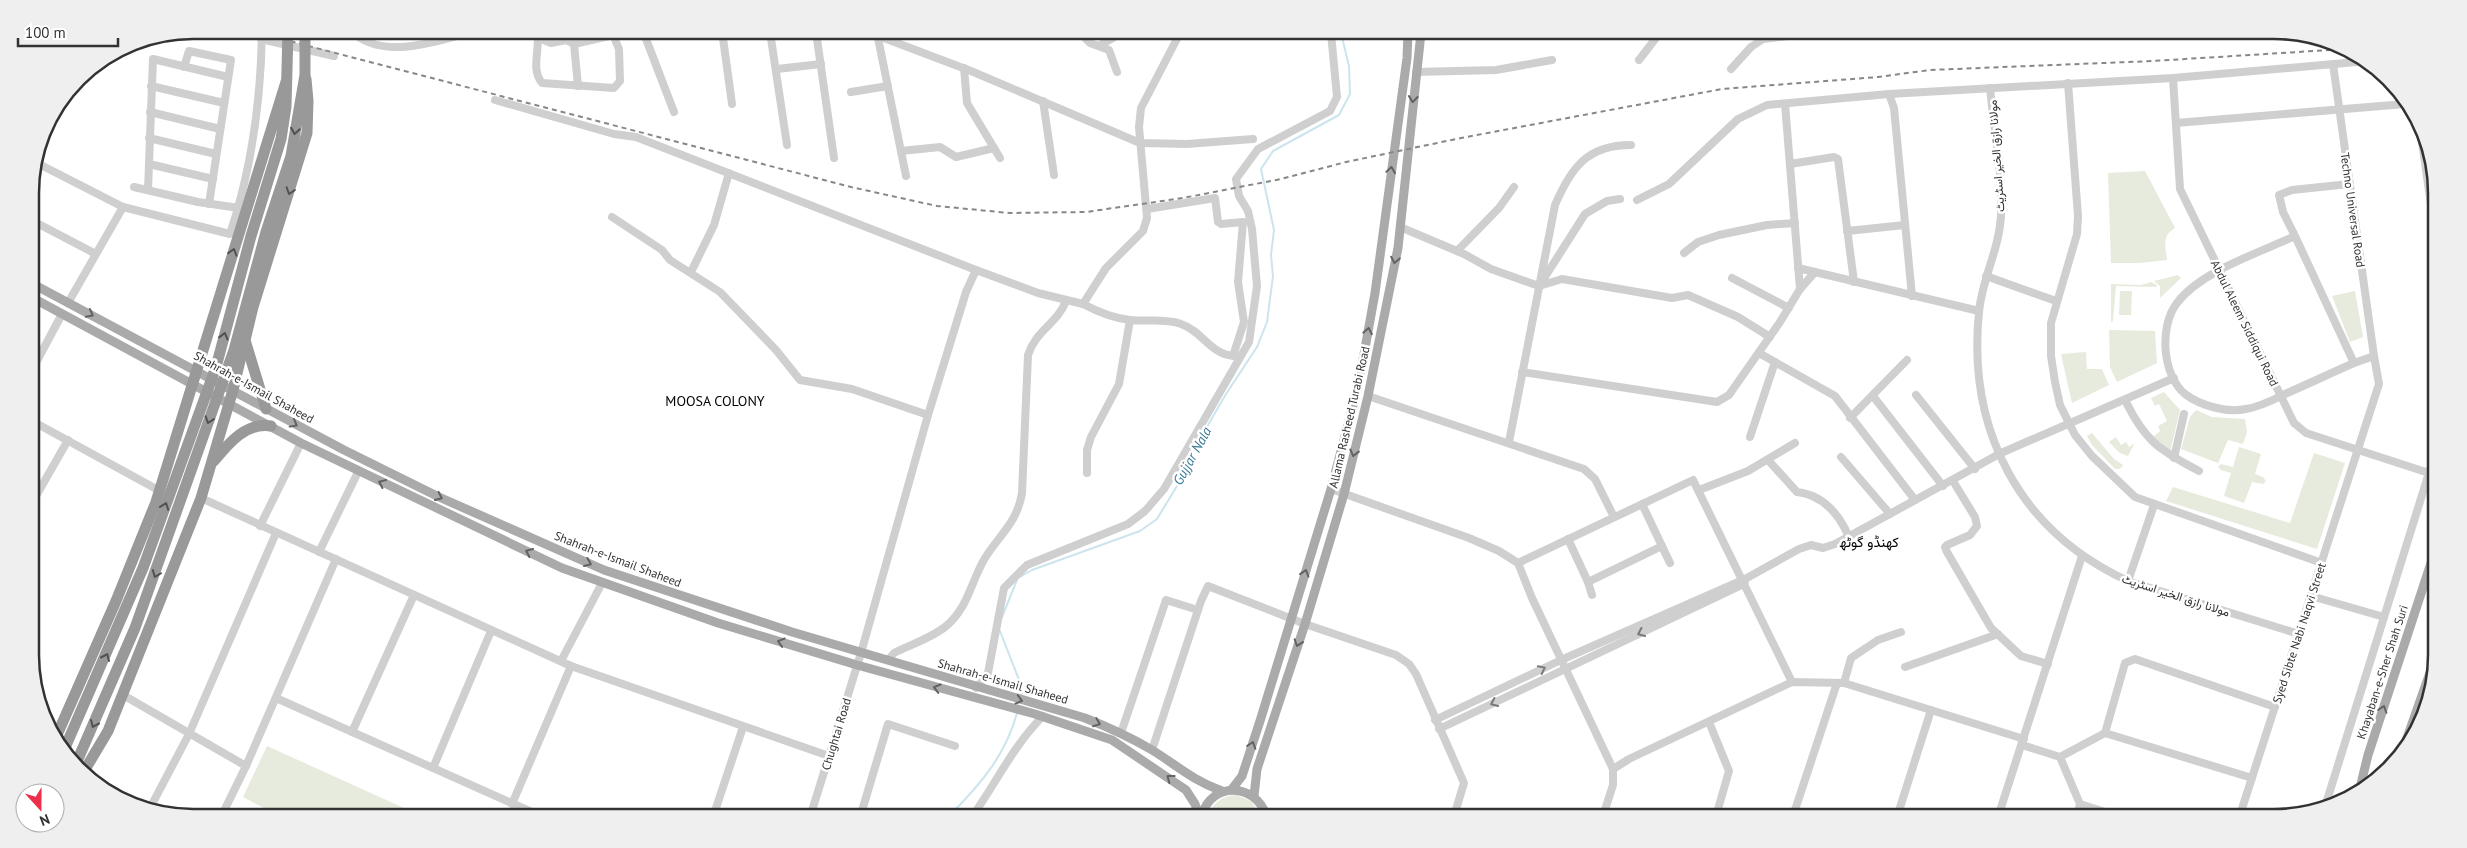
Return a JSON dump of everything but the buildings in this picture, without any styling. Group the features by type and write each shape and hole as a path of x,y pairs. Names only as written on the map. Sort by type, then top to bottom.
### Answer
{"highway":[{"path":"67,743 143,568 216,367 251,236 281,139 286,108 288,39"},
{"path":"87,766 108,731 123,695 201,498 211,465 233,390 253,307 307,133 308,101 305,75 305,39"},
{"path":"79,758 135,628 234,350 266,232 291,156 305,75"},
{"path":"59,730 116,601 160,491 267,145 274,114 286,80"},
{"path":"245,340 266,409"},
{"path":"211,465 240,434 257,425 271,426"}],"main road":[{"name":"Allama Rasheed Turabi Road","path":"1232,789 1242,776 1291,619 1331,489 1362,368 1375,293 1407,58 1408,39"},
{"name":"Allama Rasheed Turabi Road","path":"1254,796 1257,769 1305,624 1344,494 1368,396 1400,227 1420,39"},
{"name":"Shahrah-e-Ismail Shaheed","path":"39,287 197,370 266,409 439,497 604,570 720,610 976,688 1051,708 1121,733 1152,750 1199,783 1222,791"},
{"name":"Shahrah-e-Ismail Shaheed","path":"39,301 301,443 358,472 562,568 718,623 857,665 1039,715 1112,740 1186,790 1197,809"},
{"path":"1362,368 1373,370"},
{"path":"1349,422 1361,425"},
{"name":"Khayaban-e-Sher Shah Suri","path":"2361,782 2368,755 2428,572"},
{"path":"2413,722 2424,689"},
{"path":"2356,786 2368,755"},
{"path":"1203,809 1213,796 1222,791 1232,789 1243,790 1254,796 1264,809"}],"street":[{"path":"42,165 123,206 230,234 239,208 255,130 262,39"},
{"path":"278,39 334,56"},
{"path":"359,39 392,47 446,39"},
{"path":"538,39 536,73 540,80 550,85 614,88 618,86 620,81 619,50 615,39"},
{"path":"545,39 551,43 566,40 574,44 596,39"},
{"path":"647,39 674,112"},
{"path":"723,39 732,104"},
{"path":"771,39 787,145"},
{"path":"817,39 834,158"},
{"path":"878,39 906,176"},
{"path":"890,39 964,68 1140,143 1187,144 1253,139"},
{"path":"1086,39 1090,43 1100,45 1109,50 1117,72"},
{"path":"1100,45 1111,39"},
{"path":"1082,304 1106,268 1143,231 1147,218 1140,143 1141,108 1159,69 1176,39"},
{"path":"976,688 988,673 1004,588 1027,565 1128,524 1145,511 1164,489 1249,342 1257,286 1252,229 1248,211 1239,196 1236,179 1258,149 1330,111 1334,106 1338,97 1332,39"},
{"path":"1639,60 1655,39"},
{"path":"1731,69 1751,47 1762,39"},
{"path":"574,44 578,86"},
{"path":"184,67 189,51 232,60 209,204"},
{"path":"148,190 153,59 228,77"},
{"path":"1416,72 1496,70 1552,60"},
{"path":"1637,200 1669,184 1738,119 1767,105 1890,94 2173,78 2355,62"},
{"path":"777,69 821,64"},
{"name":"Techno Universal Road","path":"2333,64 2378,384 2359,449"},
{"path":"964,68 967,103 1000,158"},
{"name":"Abdul Aleem Siddiqui Road","path":"2173,78 2180,189 2298,429 2428,473"},
{"path":"2068,83 2078,216 2076,234 2051,323 2051,356 2060,405 2069,425 2092,456 2112,477 2136,497 2154,505 2322,563"},
{"path":"151,86 224,103"},
{"path":"851,92 888,86"},
{"name":"مولانا رازق الخیر اسٹریٹ","path":"1990,88 2001,209 1996,247 1986,276 1979,311 1978,372 1981,396 1990,430 2020,494 2056,534 2082,556 2128,581 2299,634"},
{"path":"1890,94 1894,108 1912,296"},
{"path":"495,100 614,134 636,137 730,172 976,270 1066,302 1082,304 1105,316 1130,320 1179,323 1194,330 1221,354 1233,356 1244,322 1238,282 1243,222 1221,224 1218,222 1215,198 1146,209"},
{"path":"1042,101 1054,175"},
{"path":"1785,104 1800,289"},
{"path":"2176,123 2400,104"},
{"path":"150,112 220,129"},
{"path":"149,138 216,154"},
{"path":"1508,442 1555,205 1571,174 1584,159 1598,149 1616,145 1631,145"},
{"path":"901,151 940,146 956,157 994,148"},
{"path":"1790,164 1834,157 1838,159 1854,282"},
{"path":"2425,163 2427,179"},
{"path":"148,164 212,179"},
{"path":"691,272 714,225 730,172"},
{"path":"2349,184 2292,190 2279,195 2283,212 2354,363"},
{"path":"134,187 209,204 239,208"},
{"path":"1458,252 1499,208 1514,187"},
{"path":"1539,286 1585,214 1607,201 1620,199"},
{"path":"68,303 123,206"},
{"path":"612,217 662,250 670,260 720,292 776,350 800,380 852,389 928,415"},
{"path":"1684,253 1698,242 1719,235 1766,225 1795,223"},
{"path":"39,225 96,254"},
{"path":"1847,231 1906,225"},
{"path":"1400,227 1458,252 1491,270 1539,286 1562,279 1672,298 1688,295 1738,318 1770,338"},
{"path":"2294,236 2221,271 2186,293 2176,304 2167,320 2166,357 2174,378 2185,393 2223,410 2246,410 2374,356"},
{"path":"1798,268 1979,311"},
{"name":"Chughtai Road","path":"813,809 861,653 928,415 966,292 976,270"},
{"path":"1522,372 1717,402 1729,395 1770,338 1800,289 1815,272"},
{"path":"1986,276 2056,301"},
{"path":"1732,278 1789,308"},
{"path":"888,660 894,653 945,627 955,617 967,600 984,559 1018,513 1022,492 1028,355 1036,337 1061,315 1066,302"},
{"path":"39,351 62,314"},
{"path":"1087,473 1087,450 1091,437 1119,384 1130,320"},
{"path":"1759,352 1835,396 1850,418 1915,500"},
{"path":"1850,418 1907,360"},
{"path":"1750,437 1775,362"},
{"path":"1439,729 1743,581 1799,549 1811,545 1823,548 1849,537 1953,481 2000,453 2069,425 2174,378"},
{"path":"1916,395 1974,469"},
{"path":"1368,396 1584,469 1595,479 1614,517"},
{"path":"1873,396 1942,486"},
{"path":"2125,400 2146,436 2174,458 2200,471"},
{"path":"2174,458 2184,414"},
{"path":"39,425 160,491"},
{"path":"39,491 68,440"},
{"path":"260,526 301,443"},
{"path":"1699,490 1748,471 1795,443"},
{"name":"Syed Sibte Nabi Naqvi Street","path":"2242,809 2359,449"},
{"path":"1840,457 1890,514"},
{"path":"1768,460 1797,492 1809,493 1830,507 1841,520 1849,537"},
{"path":"320,552 358,472"},
{"path":"1518,563 1693,480 1792,682"},
{"path":"1953,481 1975,517 1977,526 1970,535 1945,547 1971,597 1991,628 2021,656 2048,664"},
{"path":"2327,800 2428,483"},
{"path":"1331,489 1469,538 1499,551 1518,563 1565,669 1613,769 1613,785 1605,809"},
{"path":"201,498 571,666 830,756"},
{"path":"1642,504 1670,563"},
{"path":"2128,581 2154,505"},
{"path":"152,804 189,734 276,533"},
{"path":"1568,539 1592,595"},
{"path":"1588,582 1662,546"},
{"path":"2001,809 2082,556"},
{"path":"224,809 246,766 336,559"},
{"path":"1435,720 1561,660 1743,581"},
{"path":"561,661 602,583"},
{"path":"1152,750 1198,610 1208,586 1291,619 1388,652 1409,664 1416,674 1464,783 1456,809"},
{"path":"352,732 414,596"},
{"path":"2311,596 2384,617"},
{"path":"1121,733 1166,600 1198,610"},
{"path":"433,768 491,631"},
{"path":"1796,809 1851,658 1878,640 1901,632"},
{"path":"1905,667 1998,634"},
{"path":"2105,733 2125,663 2135,659 2275,707"},
{"path":"512,804 571,666"},
{"path":"1613,769 1629,758 1792,682 1841,683 1931,710 2060,757 2080,804 2079,809"},
{"path":"123,695 246,766"},
{"path":"276,698 524,809"},
{"path":"1900,809 1931,710"},
{"path":"978,809 995,784 1017,745 1039,715"},
{"path":"1709,722 1729,771 1718,809"},
{"path":"862,809 888,724 955,746"},
{"path":"716,809 743,727"},
{"path":"2060,757 2105,733 2252,778"},
{"path":"2080,804 2096,809"}],"shaded area":[{"path":"2145,171 2175,228 2166,238 2167,260 2140,263 2111,263 2108,173"},
{"path":"2178,275 2181,278 2160,298 2160,286 2154,281"},
{"path":"2151,282 2157,285 2156,287 2116,286 2113,321 2111,322 2111,284 2141,285"},
{"path":"2120,291 2132,291 2131,315 2119,315"},
{"path":"2355,291 2363,337 2350,342 2332,296"},
{"path":"2109,330 2155,331 2157,363 2117,382 2110,367"},
{"path":"2086,352 2087,369 2102,369 2109,385 2072,403 2061,354"},
{"path":"2164,392 2180,410 2170,452 2153,437 2160,431 2158,426 2167,421 2159,404 2155,406 2151,398"},
{"path":"2196,410 2212,417 2245,419 2247,432 2243,444 2228,440 2218,463 2181,449 2190,417"},
{"path":"2092,433 2114,459 2123,465 2120,469 2115,469 2092,445 2087,436"},
{"path":"2116,437 2121,445 2126,442 2129,447 2134,444 2128,456 2120,453 2109,442"},
{"path":"2239,447 2261,454 2255,474 2263,477 2266,481 2263,484 2252,482 2244,503 2224,496 2231,473 2218,467 2221,464 2233,467"},
{"path":"2314,453 2345,463 2317,549 2166,501 2173,487 2290,523"},
{"path":"267,746 406,809 266,809 243,797"},
{"path":"1236,795 1251,801 1256,809 1212,809 1219,800"}],"waterway":[{"name":"Gujjar Nala","path":"1020,577 1032,570 1140,531 1157,519 1177,486 1197,444 1226,394 1257,347 1267,322 1273,276 1271,255 1274,230 1261,169 1273,151 1339,115 1350,94 1349,66 1342,39"},
{"name":"Gujjar Nala","path":"1002,617 1017,580"},
{"name":"Gujjar Nala","path":"1000,631 1023,690 1021,696"},
{"name":"Gujjar Nala","path":"956,809 991,768 1006,742 1017,713"}],"railway":[{"path":"282,39 851,187 937,206 1010,213 1086,212 1183,198 1281,179 1346,162 1461,138 1722,89 1878,77 1930,70 2153,61 2332,50"}],"district":[{"name":"MOOSA COLONY","path":"715,401"},
{"name":"کھنڈو گوٹھ","path":"1869,542"}]}
